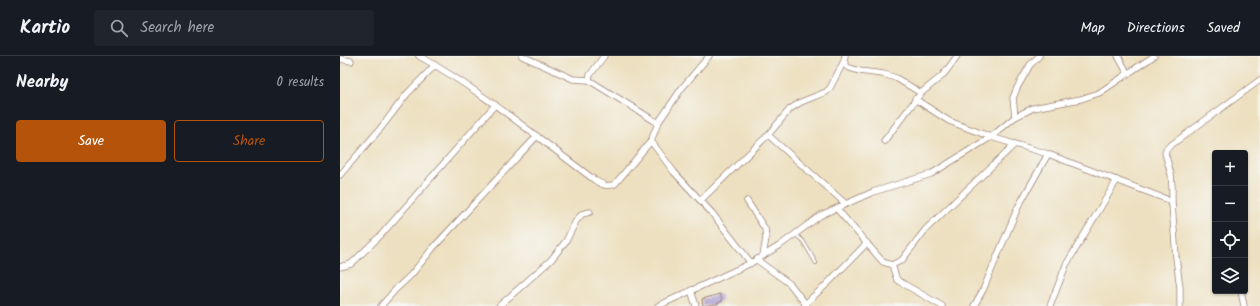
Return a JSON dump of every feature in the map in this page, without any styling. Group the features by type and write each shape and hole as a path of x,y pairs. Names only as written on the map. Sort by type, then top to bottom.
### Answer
{"street":[{"path":"419,56 495,105 596,181 609,187 615,184 650,141 658,123 682,88 709,56"},
{"path":"522,56 573,79 589,80 658,123"},
{"path":"589,80 590,75 604,56"},
{"path":"884,141 921,93 942,76 957,56"},
{"path":"1015,117 1013,98 1030,64 1039,56"},
{"path":"1118,56 1128,74"},
{"path":"658,306 757,260 796,235 821,215 872,192 931,174 991,137 1015,117 1033,108 1081,99 1099,93 1154,56"},
{"path":"340,59 351,61"},
{"path":"844,59 847,67 859,71 883,74 896,78 921,93"},
{"path":"701,200 768,135 790,108 826,92 830,88 844,59"},
{"path":"340,175 407,94 435,65"},
{"path":"1180,306 1180,288 1176,257 1171,174 1165,153 1167,148 1260,80"},
{"path":"916,99 949,121 991,137 1048,154 1166,199 1172,204"},
{"path":"340,267 352,264 381,236 495,105"},
{"path":"768,135 846,204"},
{"path":"381,306 537,136"},
{"path":"650,141 674,172 712,213 751,263"},
{"path":"837,208 883,262 892,265 902,260 926,229 1015,144"},
{"path":"974,306 983,290 1018,208 1048,154"},
{"path":"1050,306 1066,265 1117,180"},
{"path":"747,201 765,229 766,238 763,256"},
{"path":"499,306 551,260 566,241 576,221 582,214 590,212"},
{"path":"757,260 790,284 806,305 867,243"},
{"path":"892,265 897,280 942,306"},
{"path":"691,290 696,306"},
{"path":"1242,294 1244,306"}],"lane":[{"path":"796,235 803,241 816,263"}],"building":[{"path":"720,294 722,301 715,305 703,306 702,299"}]}
